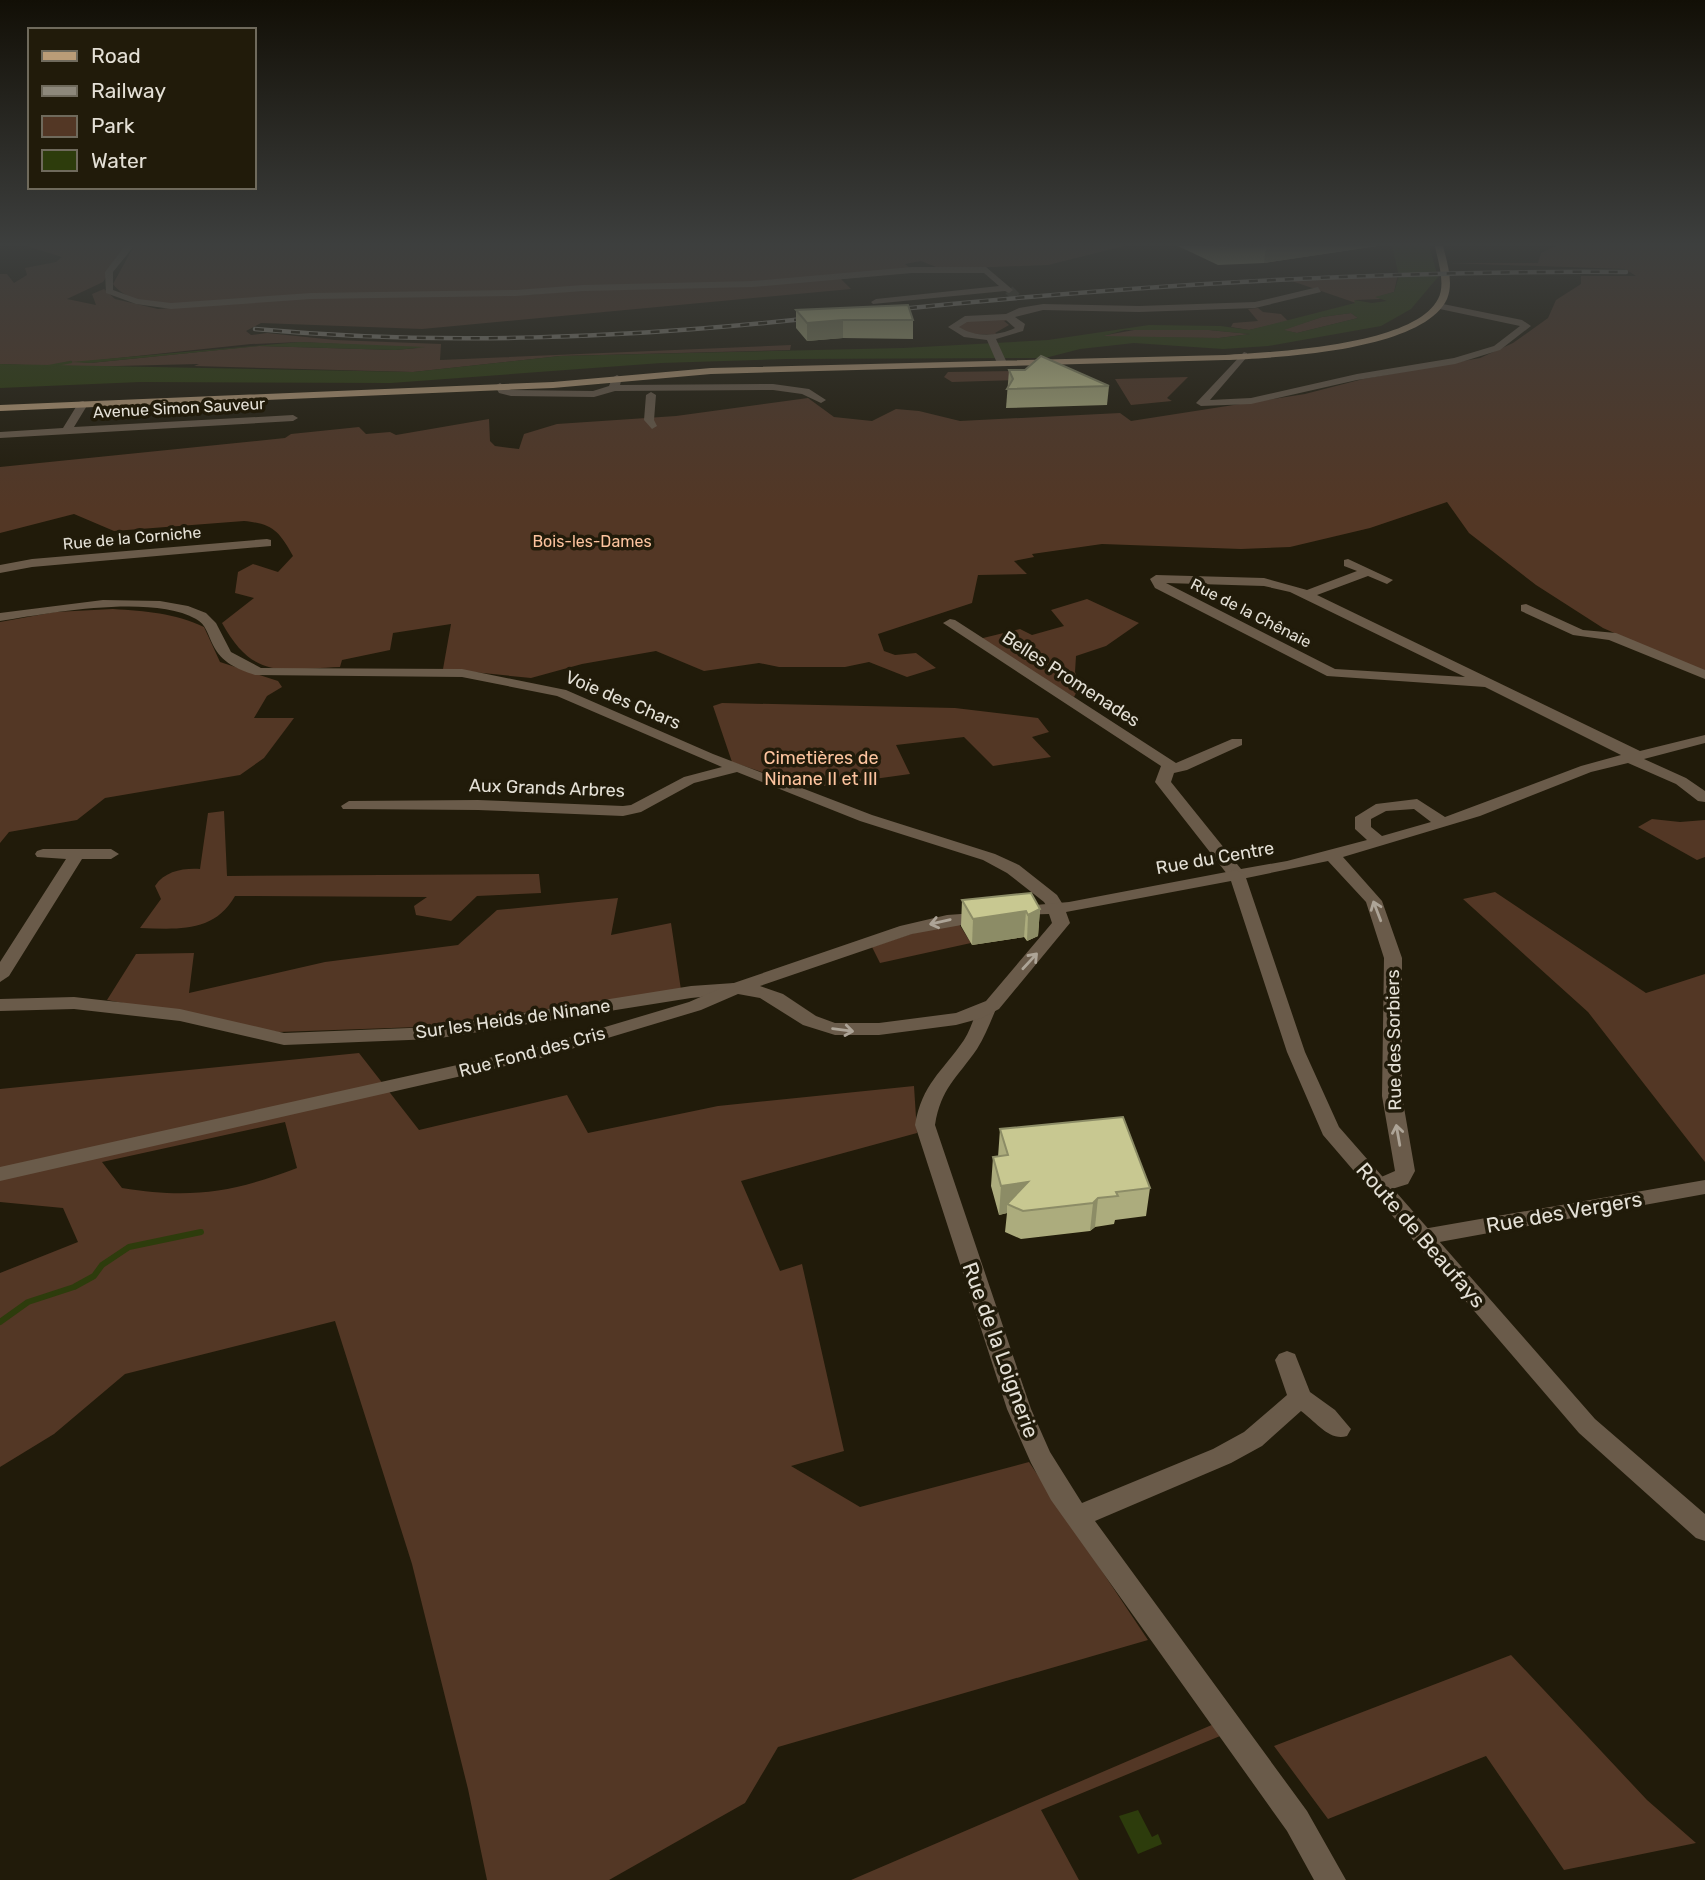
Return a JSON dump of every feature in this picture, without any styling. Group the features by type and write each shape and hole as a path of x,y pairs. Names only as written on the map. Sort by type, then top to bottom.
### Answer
{"main road":[{"path":"0,408 615,383 683,372 1244,355 1296,351 1385,334"}],"street":[{"path":"962,334 991,340 1008,334"},
{"path":"1244,355 1201,403 1251,401 1357,377 1455,361 1508,342 1517,334"},
{"path":"991,340 1001,361"},
{"path":"603,393 615,383 711,389 789,388 805,391 821,400"},
{"path":"500,386 503,391 511,393 651,395 688,394 711,389"},
{"path":"651,395 649,420 652,426"},
{"name":"Avenue Simon Sauveur","path":"67,431 83,404"},
{"name":"Avenue Simon Sauveur","path":"0,435 293,418"},
{"name":"Rue de la Corniche","path":"0,569 32,563 267,543"},
{"path":"1348,563 1387,580"},
{"path":"1306,595 1367,572"},
{"name":"Rue de la Chênaie","path":"1485,683 1332,673 1160,585 1156,579 1281,584 1306,595 1485,683 1632,756 1681,781 1704,798"},
{"name":"Voie des Chars","path":"0,617 46,609 117,604 185,610 202,617 214,627 223,652 244,667 260,672 462,673 561,693 736,768 904,832 989,857 1013,869 1051,900 1056,908"},
{"path":"1526,608 1563,627 1598,637 1611,636 1705,675"},
{"name":"Belles Promenades","path":"950,623 1169,765 1169,769"},
{"name":"Rue du Centre","path":"1056,908 1237,875 1380,842 1443,823 1586,769 1705,739"},
{"path":"1237,742 1191,763 1169,769 1163,782 1237,875"},
{"name":"Aux Grands Arbres","path":"349,806 463,804 623,811 635,809 689,780 736,768"},
{"path":"1380,842 1363,829 1363,817 1382,807 1417,804 1443,823"},
{"path":"43,853 111,854"},
{"path":"0,976 77,854"},
{"name":"Rue des Sorbiers","path":"1331,854 1374,901 1393,958 1392,1096 1405,1171 1401,1179 1379,1186"},
{"name":"Route de Beaufays","path":"1237,875 1296,1052 1330,1130 1587,1426 1705,1531"},
{"name":"Rue Fond des Cris","path":"0,1174 541,1052 695,1006 793,968 947,920 1056,908"},
{"name":"Rue de la Loignerie","path":"1056,908 1060,923 988,1009 976,1035 938,1082 927,1102 925,1125 1019,1409 1040,1456 1060,1493 1297,1821 1331,1880"},
{"path":"784,1000 786,978 793,968"},
{"path":"734,989 766,992 784,1000 820,1026 852,1032 944,1020 988,1009"},
{"name":"Sur les Heids de Ninane","path":"0,1005 74,1003 180,1015 284,1039 434,1033 691,992 734,989"},
{"path":"944,1020 962,1022 976,1035"},
{"name":"Rue des Vergers","path":"1423,1237 1705,1187"},
{"path":"1287,1360 1300,1398 1327,1417 1339,1430"},
{"path":"1079,1516 1222,1456 1253,1438 1300,1398"}],"green space":[{"path":"0,334 274,334 335,340 441,344 440,360 791,345 790,350 560,356 413,372 194,366 199,364 76,367 0,364","holes":["300,342 418,348 395,350 259,346 80,362 251,344"]},
{"path":"1113,334 1250,334 1219,338 1095,337"},
{"name":"Bois-les-Dames","path":"1526,334 1705,334 1705,673 1603,628 1536,585 1469,533 1447,502 1370,528 1290,547 1241,549 1102,544 1032,554 1034,557 1014,561 1027,574 978,575 972,603 878,634 884,651 895,655 916,653 936,668 907,677 869,662 845,667 779,667 759,663 704,671 656,651 582,664 531,678 443,669 451,624 393,633 390,650 342,660 340,667 271,668 246,655 222,623 254,598 235,593 238,572 253,564 278,572 293,556 284,540 269,527 244,521 114,531 74,514 0,533 0,467 285,438 291,434 359,427 366,434 390,432 396,435 489,419 490,441 495,446 519,449 524,434 557,424 676,416 808,398 834,417 872,421 896,409 919,411 960,421 1120,413 1131,421 1305,394 1363,379 1480,358 1513,343"},
{"path":"1014,371 1019,380 952,382 944,377 948,372"},
{"path":"1188,377 1167,398 1172,401 1131,405 1115,379"},
{"path":"1087,599 1139,623 1106,646 1076,656 1075,672 1080,685 1074,697 979,639 1020,629 1032,635 1064,626 1051,610"},
{"path":"113,609 171,616 204,627 220,662 278,681 282,687 267,696 254,718 294,718 264,758 240,775 105,798 77,820 9,832 0,843 0,622 55,612"},
{"name":"Cimetières de Ninane II et III","path":"722,703 955,708 1038,718 1049,732 1032,737 1051,757 993,766 964,737 896,745 910,774 809,788 732,762 713,706"},
{"path":"224,811 227,876 539,874 541,893 477,896 451,921 416,915 414,906 427,897 235,896 217,917 206,923 168,929 140,928 161,899 155,886 159,881 175,872 200,869 208,813"},
{"path":"1652,819 1680,822 1705,820 1705,857 1697,860 1638,827"},
{"path":"1495,892 1646,993 1705,974 1705,1162 1588,1012 1463,899"},
{"path":"618,898 611,935 671,923 681,990 419,1027 278,1032 107,1000 136,954 194,953 189,993 325,962 458,945 497,910"},
{"path":"959,924 971,943 880,963 872,947 914,933"},
{"path":"359,1053 419,1130 567,1095 588,1133 718,1106 914,1086 917,1133 741,1181 780,1271 802,1264 844,1451 791,1466 860,1507 1029,1462 1148,1640 778,1747 745,1803 609,1880 487,1880 468,1789 412,1564 335,1321 125,1374 54,1434 0,1467 0,1273 78,1242 63,1208 0,1202 0,1089","holes":["285,1122 297,1168 252,1183 211,1192 169,1193 122,1188 102,1162"]},
{"path":"1511,1655 1647,1800 1696,1843 1564,1870 1486,1756 1328,1819 1274,1746"},
{"path":"1214,1724 1225,1734 1041,1810 1079,1880 851,1880"}],"water":[{"path":"1090,334 1219,338 1250,334 1247,334 1337,334 1268,346 1223,349 1134,343 1080,349 1045,358 786,359 661,363 391,383 140,382 0,388 0,364 413,372 560,356 903,348 1048,340"},
{"path":"300,342 426,347 395,350 259,346 90,363 71,362"},
{"path":"1138,1810 1152,1837 1158,1834 1162,1844 1138,1854 1119,1816"}],"building":[{"path":"1041,356 1109,386 1007,389 1013,379 1009,370 1025,370"},
{"path":"1031,893 1040,909 1028,915 1026,911 973,919 962,900"},
{"path":"1123,1117 1150,1188 1116,1192 1118,1196 1098,1198 1093,1203 1023,1211 1007,1204 1028,1182 1001,1186 993,1157 1008,1155 1000,1129"}],"waterway":[{"path":"44,367 71,362"},
{"path":"0,1322 28,1302 74,1287 94,1276 102,1265 129,1247 201,1232"}],"railway":[{"path":"321,334 464,338 626,334"}]}
